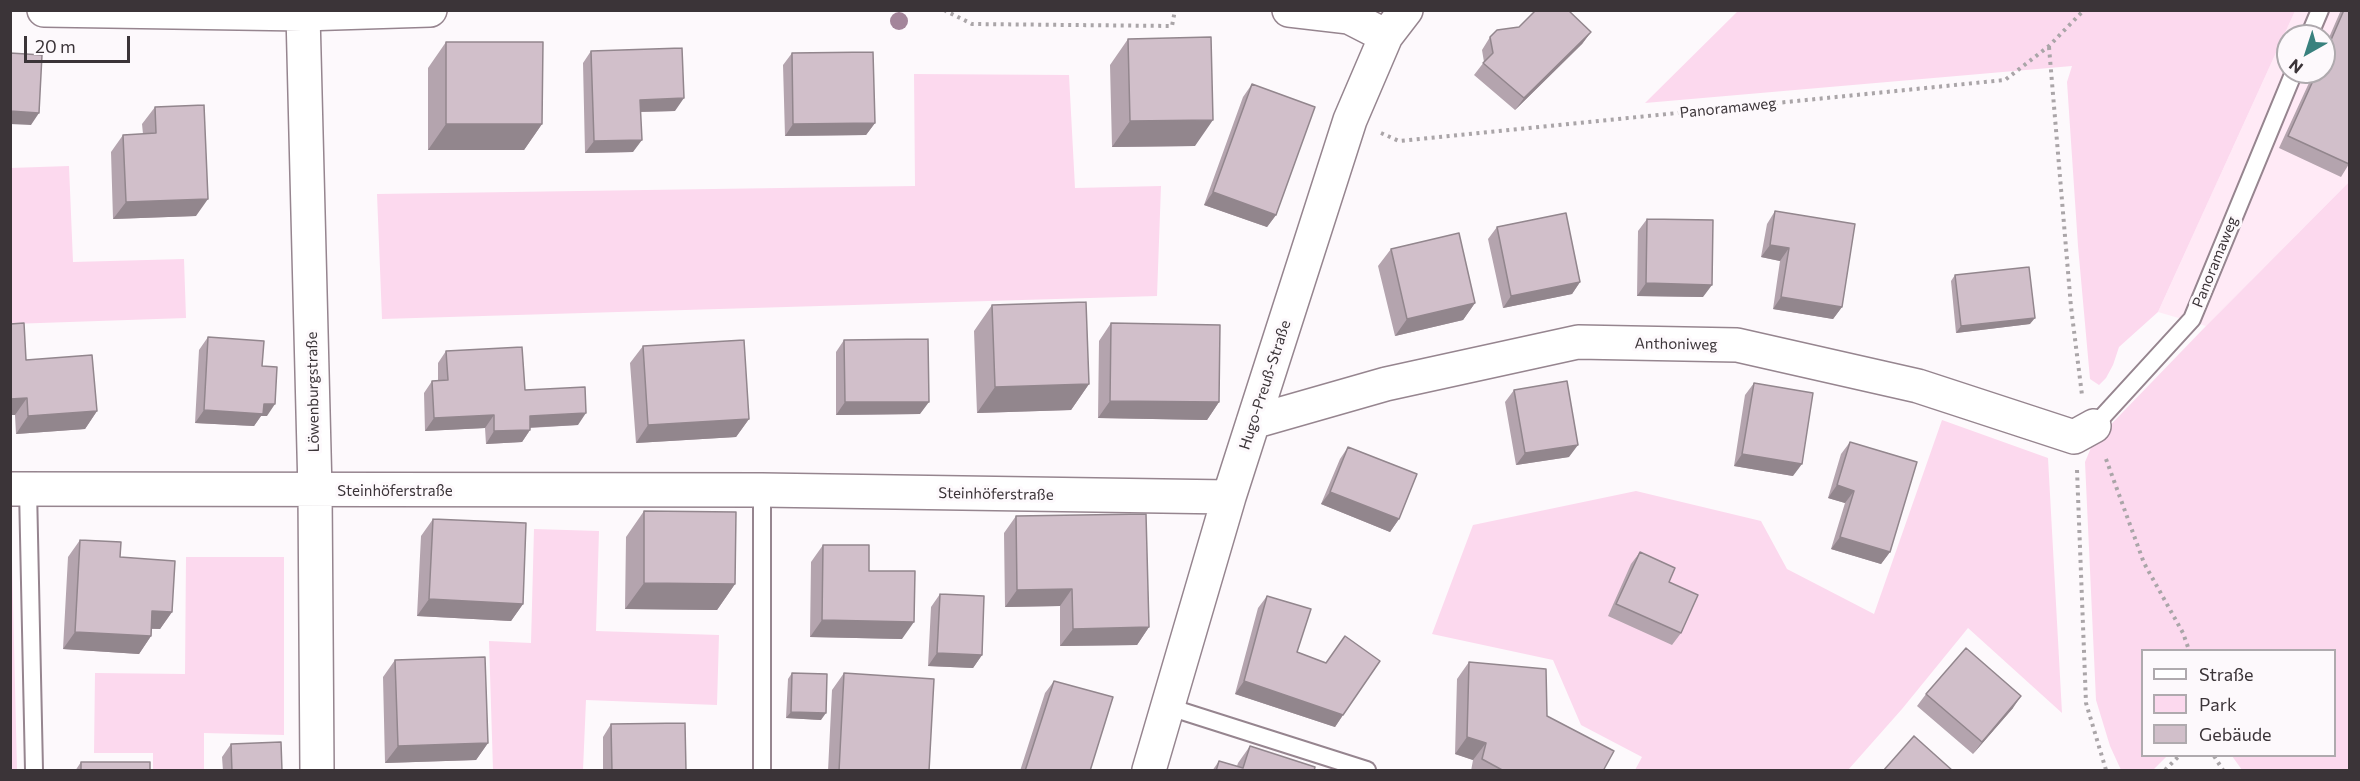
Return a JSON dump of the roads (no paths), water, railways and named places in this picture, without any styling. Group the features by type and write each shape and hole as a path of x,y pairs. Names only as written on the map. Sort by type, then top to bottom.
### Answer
{"street":[{"path":"44,10 303,14 430,10"},
{"path":"1289,10 1349,17 1386,36"},
{"name":"Hugo-Preuß-Straße","path":"1149,771 1229,497 1350,120 1386,36 1406,10"},
{"name":"Löwenburgstraße","path":"303,14 315,491 317,771"},
{"name":"Anthoniweg","path":"1253,422 1386,384 1578,342 1737,345 1918,386 2084,432"},
{"name":"Steinhöferstraße","path":"19,489 762,490 1229,497"}],"lane":[{"path":"2314,24 2320,10"},
{"name":"Panoramaweg","path":"2084,432 2192,319 2289,84"},
{"name":"Steinhöferstraße","path":"19,489 34,771"},
{"path":"762,490 762,771"},
{"path":"1168,707 1367,771"}]}
